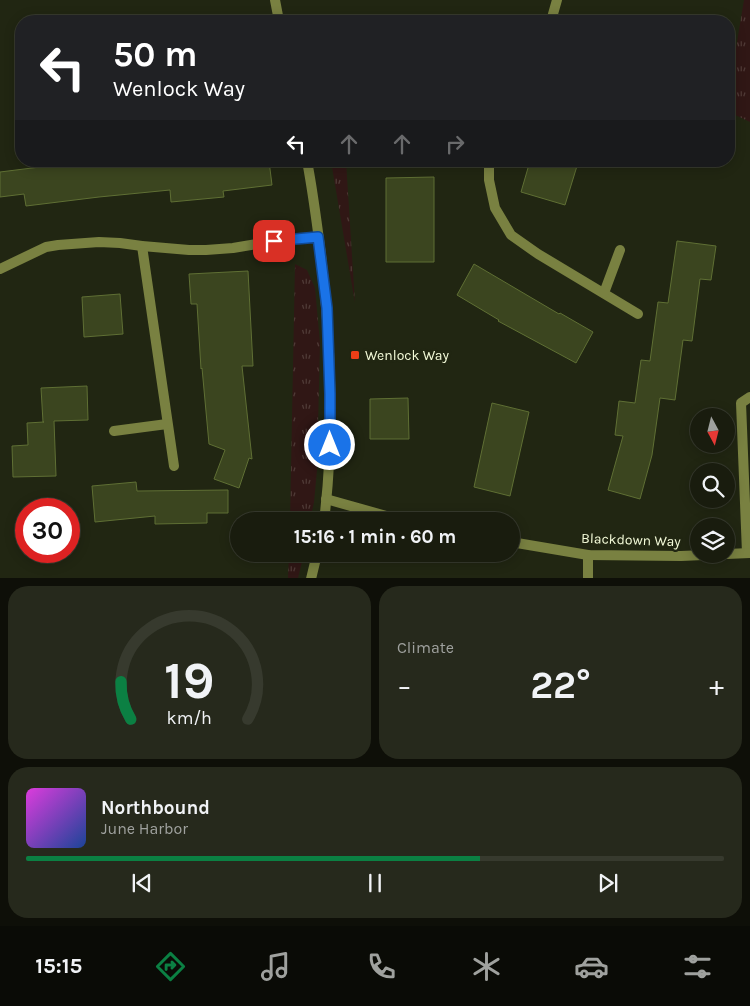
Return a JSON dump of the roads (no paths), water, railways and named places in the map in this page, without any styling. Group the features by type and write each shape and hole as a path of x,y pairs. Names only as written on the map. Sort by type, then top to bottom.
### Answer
{"street":[{"path":"275,0 278,15"},
{"path":"554,15 557,0"},
{"path":"308,167 327,308 330,445 325,512"},
{"path":"489,167 489,180 496,208 511,235 538,254 638,314"},
{"path":"0,269 46,247 58,245 99,242 206,250 318,237"},
{"path":"142,246 174,466"},
{"path":"604,292 620,250"},
{"path":"748,553 741,403 750,397"},
{"path":"114,430 167,424"},
{"path":"326,499 372,512"},
{"name":"Blackdown Way","path":"520,544 588,555 681,556 748,553"},
{"path":"588,555 588,578"},
{"path":"311,578 315,562"}],"place":[{"name":"Wenlock Way","path":"355,355"}]}
